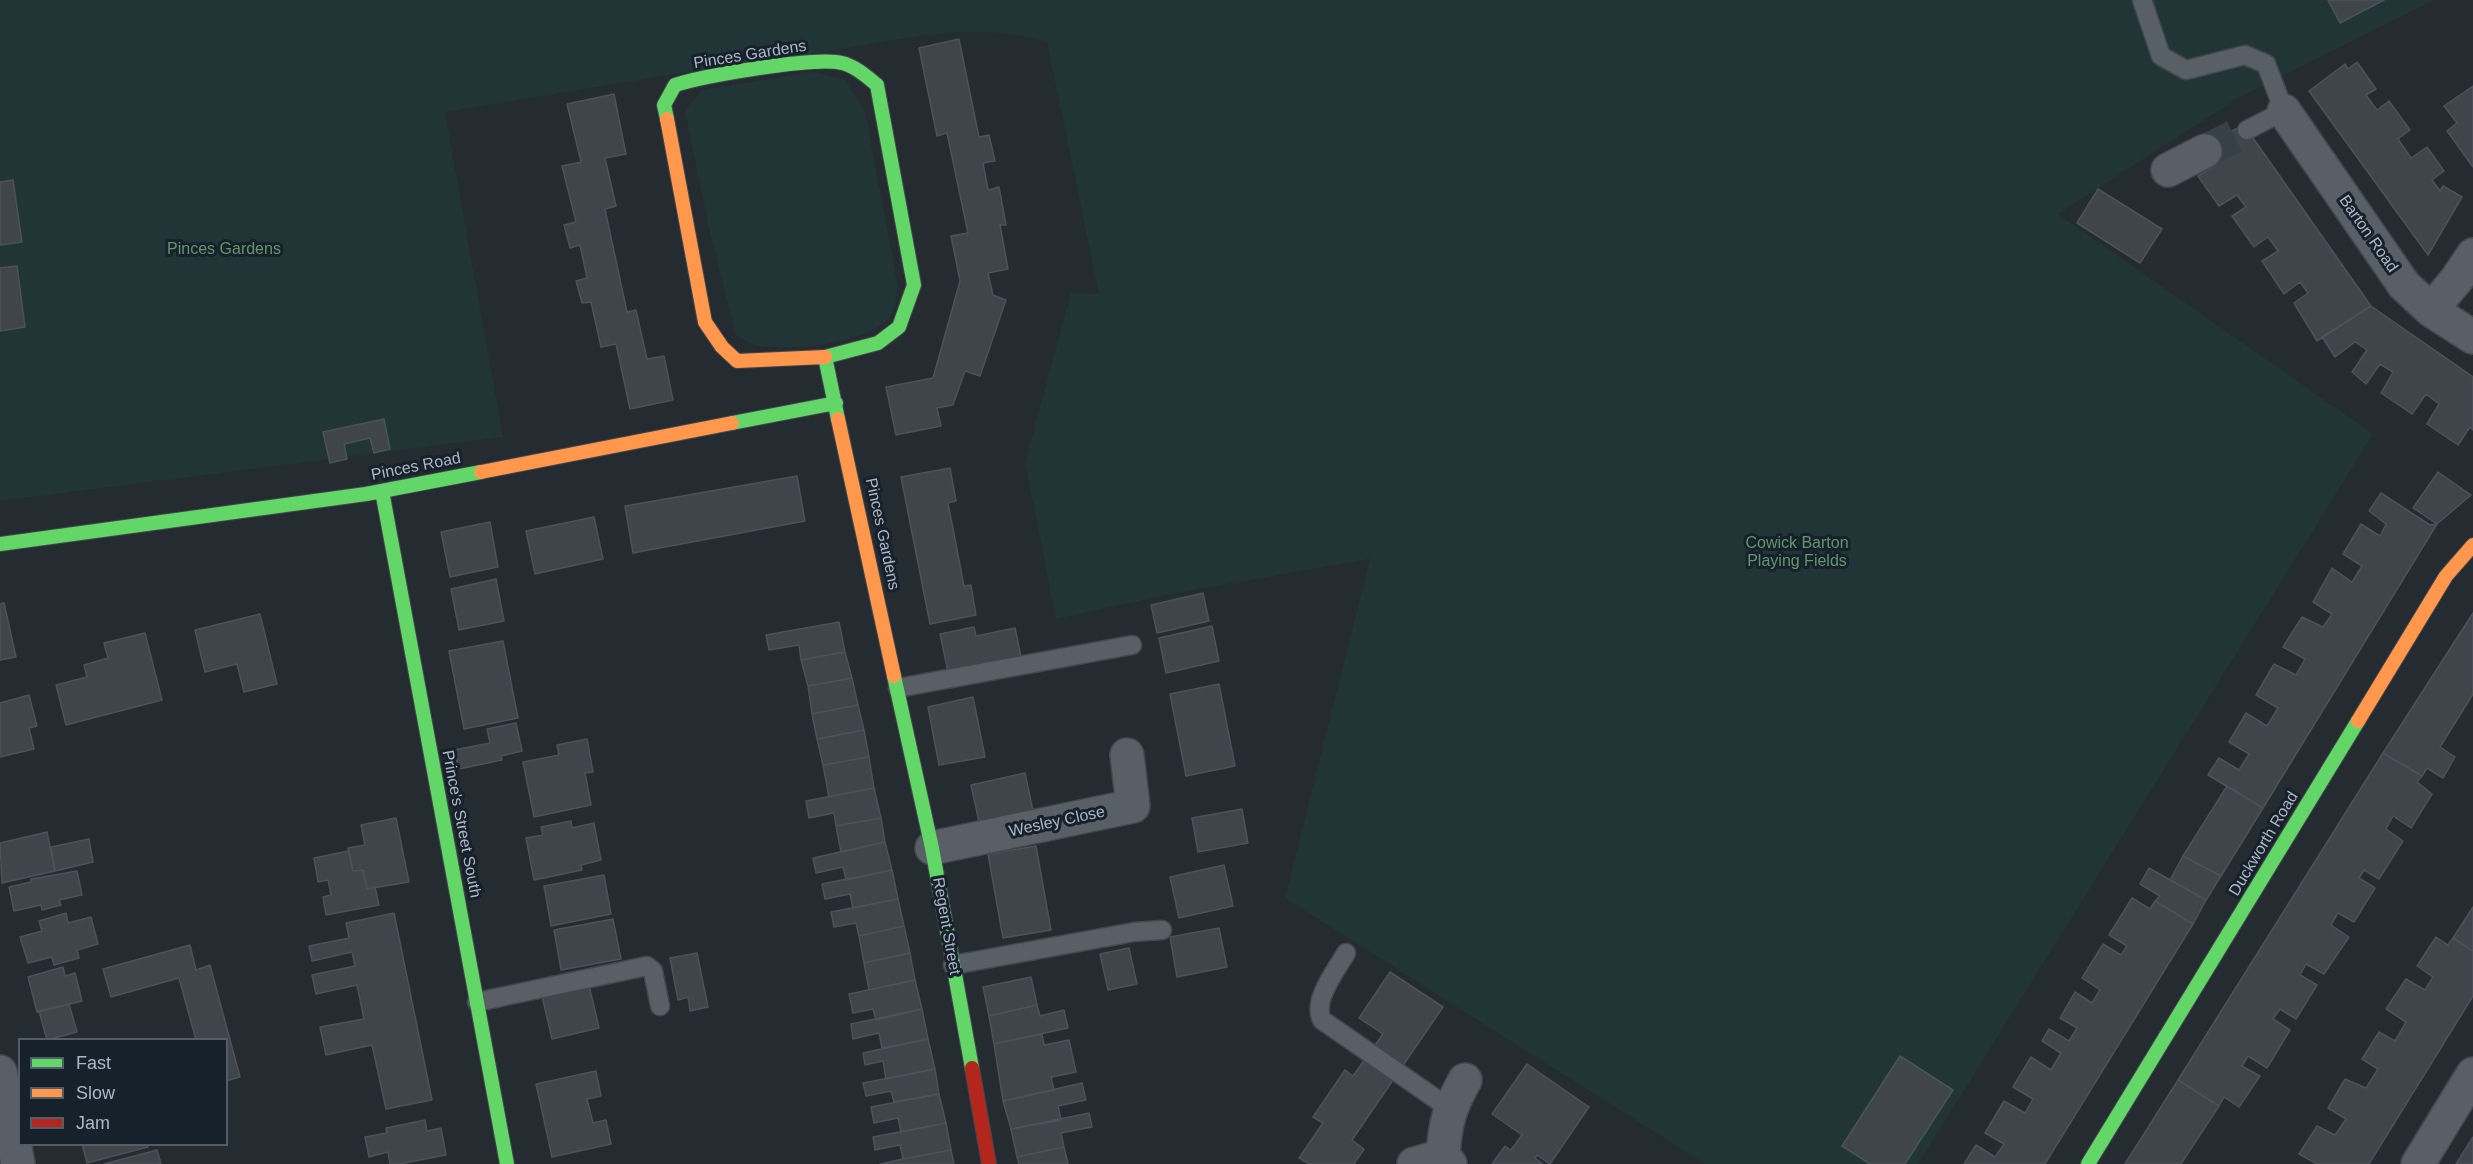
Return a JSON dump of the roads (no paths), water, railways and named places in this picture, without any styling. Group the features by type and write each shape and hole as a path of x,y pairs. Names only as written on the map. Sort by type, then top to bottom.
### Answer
{"street":[{"name":"Pinces Gardens","path":"834,60 858,68 877,85 914,285 899,327 878,343 825,357 737,361 722,347 705,322 664,105 667,94 676,84 723,74 834,60"},
{"name":"Barton Road","path":"2284,111 2404,285 2431,310 2473,338"},
{"path":"2168,170 2205,151"},
{"path":"2431,310 2457,279 2473,255"},
{"name":"Pinces Gardens","path":"825,357 883,613"},
{"name":"Pinces Road","path":"0,544 382,491 836,404"},
{"name":"Prince's Street South","path":"382,491 507,1164"},
{"name":"Duckworth Road","path":"2088,1164 2446,576 2473,545"},
{"name":"Regent Street","path":"883,613 932,848 989,1164"},
{"name":"Wesley Close","path":"932,848 1133,806 1127,755"},
{"path":"0,1072 18,1164"},
{"path":"2418,1164 2473,1074"},
{"path":"1436,1161 1457,1094"}],"lane":[{"path":"2142,0 2161,56 2186,70 2245,56 2266,64 2284,111 2247,130"},
{"path":"898,688 1132,645"},
{"path":"953,965 1134,932 1162,930"},
{"path":"1346,953 1320,1001 1318,1012 1322,1020 1457,1094"},
{"path":"477,1002 647,966 652,971 660,1006"}],"tunnel":[{"path":"2205,151 2247,130"}],"park label":[{"name":"Cowick Barton Playing Fields","path":"1797,553"}]}
